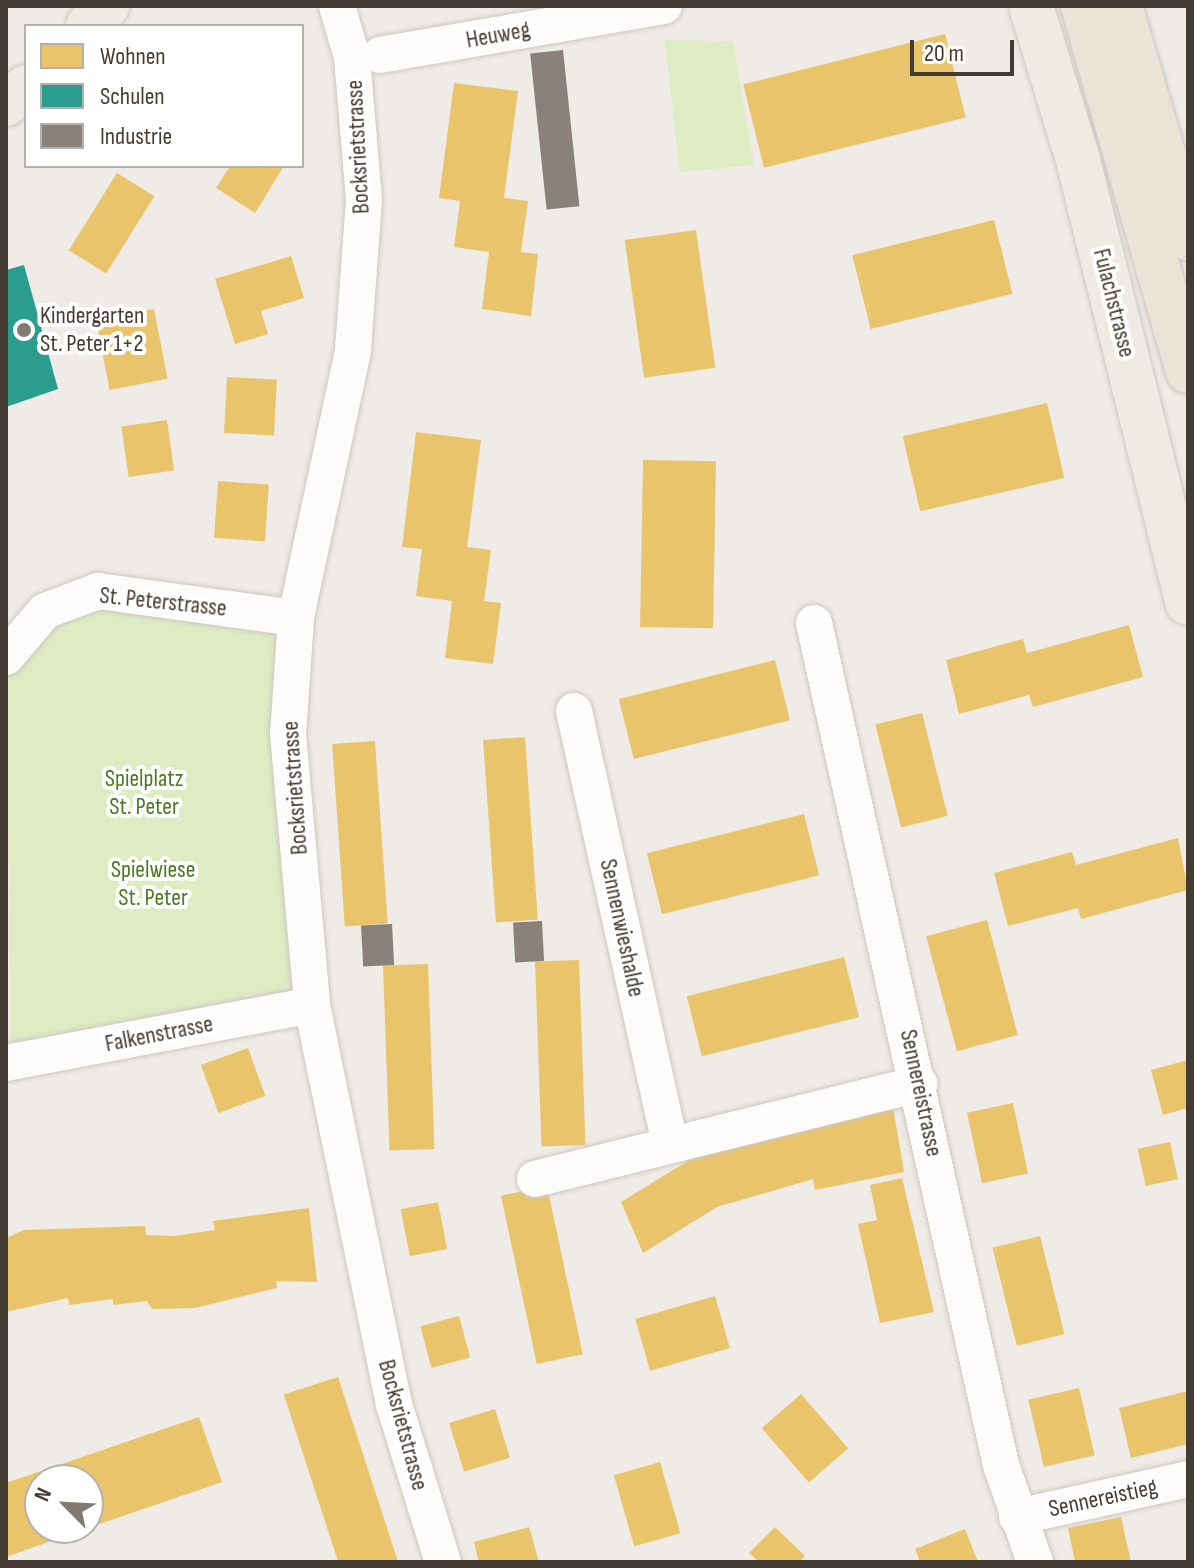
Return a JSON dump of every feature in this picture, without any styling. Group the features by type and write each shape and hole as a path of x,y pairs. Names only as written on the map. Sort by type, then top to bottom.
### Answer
{"highway":[{"path":"1083,6 1188,371"},
{"path":"1120,6 1188,238"},
{"path":"1153,115 1188,187"}],"main road":[{"path":"90,24 107,6"},
{"name":"Fulachstrasse","path":"1031,6 1078,160 1188,603"},
{"path":"6,104 24,89"}],"street":[{"name":"Bocksrietstrasse","path":"337,6 352,57 364,200 353,351 296,618 288,734 312,1005 394,1404 443,1562"},
{"name":"Heuweg","path":"380,55 615,10 664,6"},
{"name":"St. Peterstrasse","path":"6,657 45,611 98,591 296,618"},
{"name":"Sennereistrasse","path":"814,623 1017,1517 1035,1562"},
{"name":"Sennenwieshalde","path":"574,711 670,1145"},
{"name":"Falkenstrasse","path":"8,1055 312,1005"},
{"path":"535,1179 919,1084"},
{"name":"Sennereistieg","path":"1017,1517 1188,1479"}],"green space":[{"path":"665,40 733,41 754,165 680,172"},
{"name":"Spielwiese St. Peter","path":"98,591 296,618 312,1005 11,1062 6,657"}],"building: Wohnen":[{"path":"945,34 966,117 764,168 743,84"},
{"path":"454,83 518,91 504,198 528,201 521,252 538,254 531,316 482,309 489,252 454,247 460,201 439,198"},
{"path":"229,168 283,168 255,213 216,188"},
{"path":"117,173 154,196 106,273 69,250"},
{"path":"994,220 1012,294 871,329 852,255"},
{"path":"696,230 715,368 644,378 625,240"},
{"path":"291,256 304,298 261,311 268,334 235,344 215,279"},
{"path":"154,309 168,379 110,390 96,320"},
{"path":"227,377 277,380 274,436 224,433"},
{"path":"1047,403 1064,478 920,511 903,436"},
{"path":"167,420 174,471 129,477 121,426"},
{"path":"416,432 481,440 467,547 491,550 484,601 501,603 493,664 445,658 452,601 416,596 422,549 402,547"},
{"path":"643,460 716,461 713,628 640,627"},
{"path":"218,481 269,485 265,541 214,538"},
{"path":"1129,625 1143,677 1033,707 1029,695 959,714 946,660 1023,639 1027,653"},
{"path":"775,660 790,720 634,759 619,699"},
{"path":"922,713 948,816 901,827 875,725"},
{"path":"525,737 538,920 496,922 483,740"},
{"path":"375,741 388,924 345,927 332,744"},
{"path":"804,814 819,875 662,914 647,853"},
{"path":"1178,838 1188,890 1081,919 1078,908 1008,926 994,873 1072,852 1076,865"},
{"path":"987,920 1018,1035 957,1051 926,936"},
{"path":"844,957 859,1017 702,1056 687,996"},
{"path":"579,960 585,1145 541,1146 535,962"},
{"path":"428,964 434,1149 389,1150 383,966"},
{"path":"248,1048 265,1096 218,1113 201,1065"},
{"path":"1188,1060 1188,1108 1163,1115 1151,1070"},
{"path":"1013,1103 1028,1173 982,1183 967,1113"},
{"path":"893,1107 904,1172 815,1190 813,1179 717,1207 643,1253 621,1202 691,1159"},
{"path":"1170,1142 1178,1179 1146,1186 1138,1149"},
{"path":"902,1178 934,1312 880,1323 858,1224 877,1220 870,1185"},
{"path":"547,1186 583,1354 537,1364 501,1196"},
{"path":"438,1202 447,1249 410,1256 401,1209"},
{"path":"309,1208 317,1282 276,1281 277,1288 195,1308 152,1309 147,1301 113,1305 113,1299 69,1305 68,1298 6,1312 6,1238 24,1230 145,1226 146,1235 174,1236 215,1230 213,1221"},
{"path":"1040,1236 1064,1334 1017,1346 992,1248"},
{"path":"715,1296 730,1348 650,1371 635,1319"},
{"path":"459,1316 470,1358 431,1368 420,1326"},
{"path":"338,1377 398,1562 338,1562 284,1395"},
{"path":"1079,1388 1095,1455 1044,1467 1028,1400"},
{"path":"1188,1391 1188,1444 1131,1458 1119,1408"},
{"path":"801,1394 848,1448 809,1482 762,1428"},
{"path":"495,1409 510,1458 464,1472 449,1423"},
{"path":"199,1417 222,1482 104,1523 104,1464 62,1464"},
{"path":"660,1462 680,1533 634,1546 614,1475"},
{"path":"24,1477 24,1544 43,1544 6,1557 6,1483"},
{"path":"1121,1517 1131,1562 1075,1562 1068,1528"},
{"path":"529,1527 539,1562 479,1562 474,1542"},
{"path":"775,1527 805,1556 799,1562 759,1562 749,1553"},
{"path":"965,1529 978,1562 920,1562 915,1549"}],"building: Schulen":[{"name":"Kindergarten St. Peter 1+2","path":"24,265 58,389 6,407 6,270"}],"building: Industrie":[{"path":"563,50 579,206 547,210 530,53"},
{"path":"542,921 544,961 515,962 513,923"},
{"path":"392,924 394,965 363,967 361,926"}],"place":[{"name":"Kindergarten St. Peter 1+2","path":"24,330"}],"park label":[{"name":"Spielplatz St. Peter","path":"144,793"}]}
